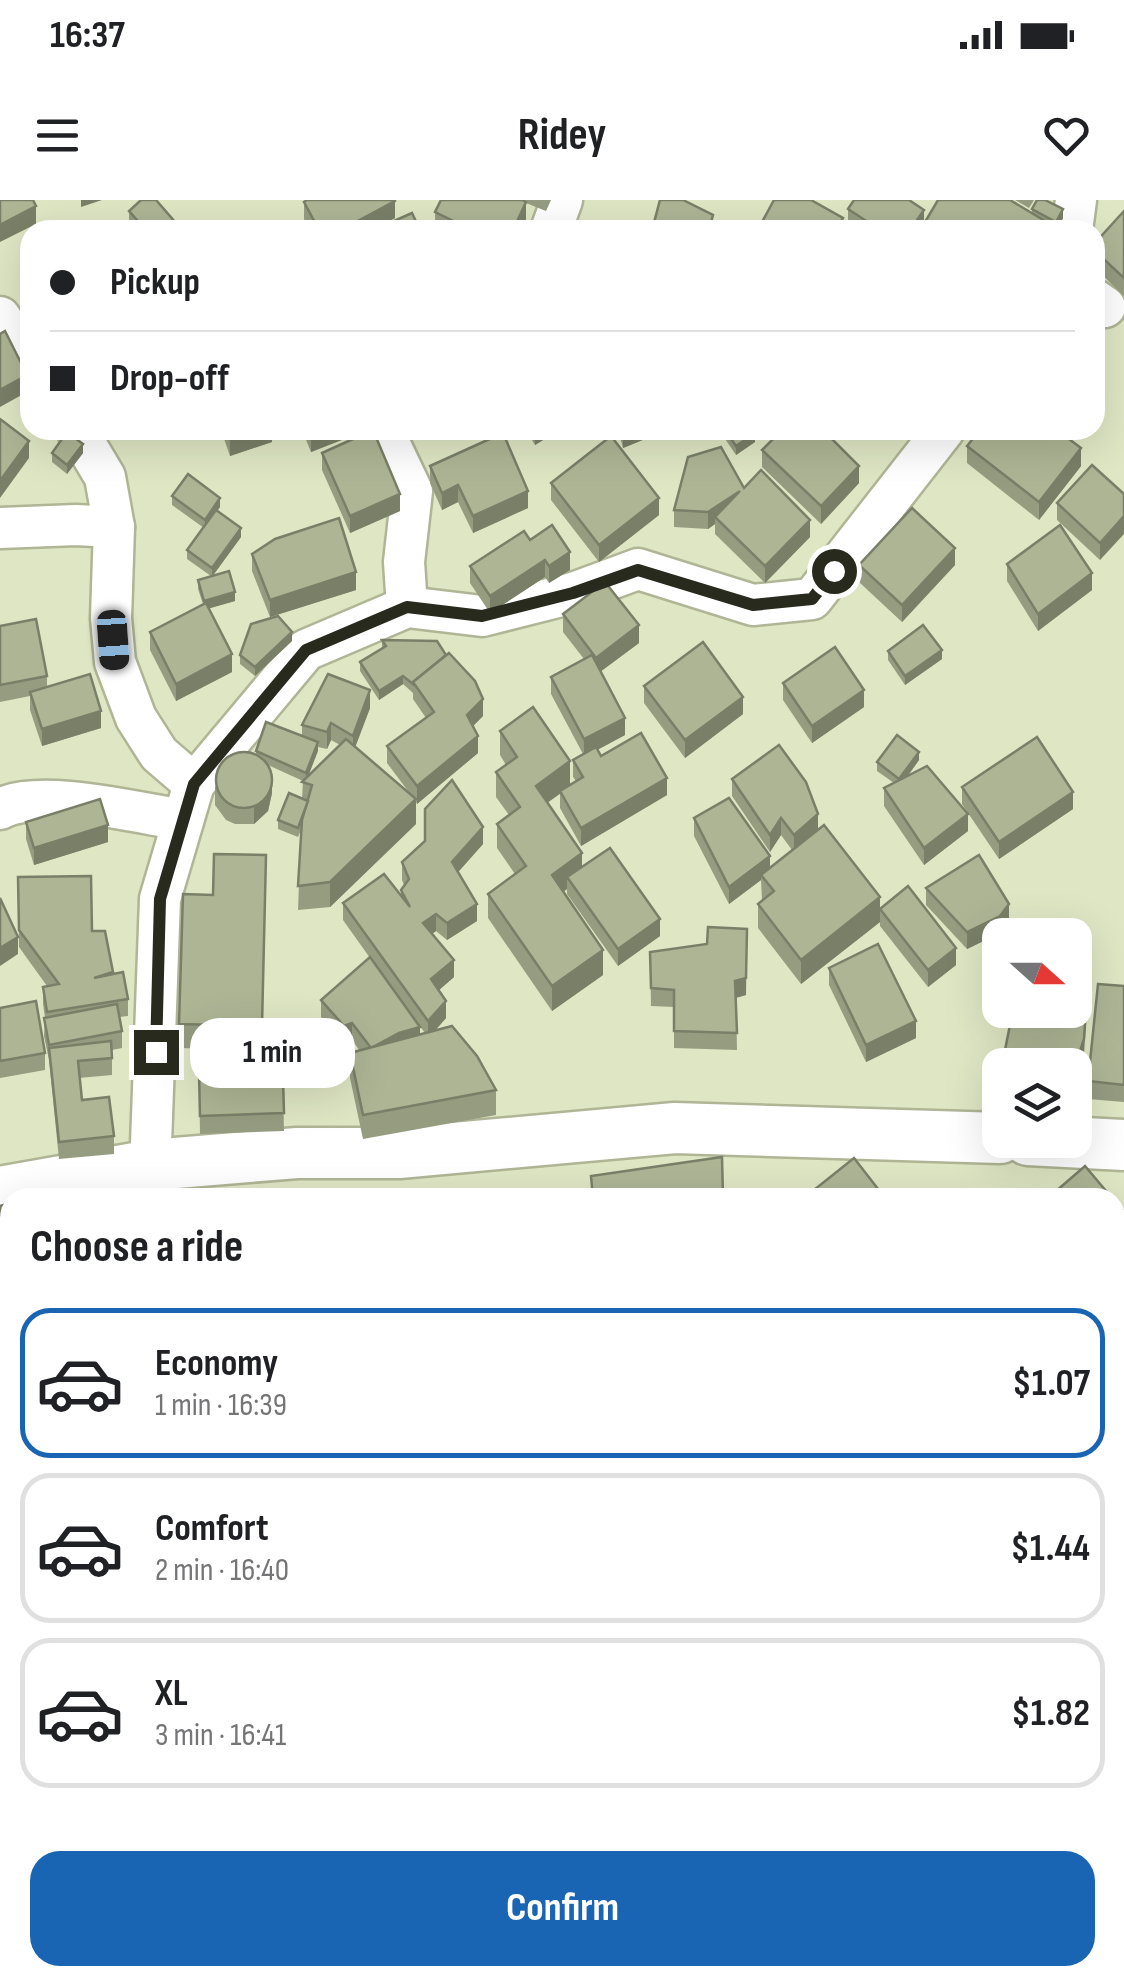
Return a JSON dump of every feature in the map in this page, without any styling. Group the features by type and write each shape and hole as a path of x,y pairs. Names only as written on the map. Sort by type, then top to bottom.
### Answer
{"street":[{"path":"0,317 20,348"},
{"path":"83,440 105,477 114,527 111,618 115,662 136,718 188,802"},
{"path":"388,440 412,490 404,562 407,607"},
{"path":"150,1181 160,899 188,802 306,650 407,607 482,616 573,593 638,570 753,605 812,599 936,440"},
{"path":"0,528 114,527"},
{"path":"0,809 48,799 188,802"},
{"path":"55,1188 150,1181 297,1154 399,1154 674,1128 982,1137"},
{"path":"1092,1144 1124,1146"}],"building":[{"path":"0,200 33,200 36,206 0,225"},
{"path":"141,200 156,200 173,220 137,220 129,211"},
{"path":"395,200 360,220 314,220 304,202"},
{"path":"441,200 526,202 518,220 451,220 435,212"},
{"path":"660,200 683,200 713,215 712,220 655,220"},
{"path":"774,200 811,200 843,218 842,220 763,220"},
{"path":"854,200 909,200 924,210 917,220 865,220 848,209"},
{"path":"938,200 1010,200 1043,220 926,220"},
{"path":"1037,200 1045,200 1063,209 1057,220 1052,220 1032,209"},
{"path":"1124,211 1124,278 1105,260 1105,232"},
{"path":"412,213 415,220 396,220"},
{"path":"5,331 20,361 20,379 0,390 0,334"},
{"path":"0,419 20,434 20,440 29,441 0,481"},
{"path":"61,440 83,444 67,465 52,453"},
{"path":"351,440 377,440 400,494 350,516 322,453"},
{"path":"488,440 506,440 528,491 473,516 458,485 442,493 430,466"},
{"path":"606,440 614,440 659,498 599,545 551,483"},
{"path":"772,440 833,440 859,466 821,506 762,450"},
{"path":"972,440 1070,440 1081,448 1039,502 967,446"},
{"path":"721,447 744,488 761,470 810,520 765,566 715,517 740,491 708,512 674,510 688,457"},
{"path":"1092,465 1124,494 1124,516 1100,543 1057,503"},
{"path":"188,474 220,498 205,520 172,496"},
{"path":"912,508 955,548 902,605 859,565"},
{"path":"216,510 241,528 212,568 187,550"},
{"path":"339,518 356,572 270,600 252,554 275,539"},
{"path":"552,525 570,552 549,566 545,560 490,596 470,566 524,531 530,540"},
{"path":"1060,525 1092,573 1038,614 1007,564"},
{"path":"229,571 235,592 204,601 198,580"},
{"path":"605,582 639,625 596,658 563,614"},
{"path":"206,603 232,654 176,684 150,632"},
{"path":"278,616 292,632 255,667 240,655 251,624"},
{"path":"36,619 47,676 0,685 0,626"},
{"path":"923,625 942,650 905,676 888,651"},
{"path":"382,640 437,641 446,655 413,684 403,676 379,691 360,662 386,646"},
{"path":"703,642 743,697 685,740 644,686"},
{"path":"835,647 864,690 812,726 783,683"},
{"path":"449,653 475,681 483,699 467,715 478,736 417,786 387,746 434,712 413,682"},
{"path":"592,655 625,718 584,739 551,677"},
{"path":"90,674 101,711 42,729 30,692"},
{"path":"328,674 370,690 353,736 331,723 327,732 302,725"},
{"path":"533,707 570,761 536,786 582,853 552,875 603,950 552,986 488,894 526,866 497,824 520,807 496,772 517,757 500,731"},
{"path":"266,722 318,742 306,773 256,751"},
{"path":"641,733 667,778 581,828 560,791 583,777 573,760 596,747 601,756"},
{"path":"897,735 919,752 899,779 877,762"},
{"path":"1037,737 1073,792 999,842 962,787"},
{"path":"346,739 416,799 330,882 298,886 302,820 312,785 302,782"},
{"path":"779,745 806,782 818,814 794,835 781,818 770,835 732,779"},
{"path":"244,752 264,760 272,780 264,800 244,808 224,800 216,780 224,760"},
{"path":"927,766 968,814 924,848 884,788"},
{"path":"452,780 483,827 452,862 477,904 447,923 436,914 423,923 454,960 431,979 446,1001 428,1021 343,903 384,874 410,907 401,890 409,879 402,862 425,841 425,809"},
{"path":"289,793 308,801 298,828 278,820"},
{"path":"729,798 770,856 729,887 694,818"},
{"path":"100,799 108,825 34,848 26,822"},
{"path":"824,825 880,897 801,960 758,904 774,891 761,875"},
{"path":"610,848 660,919 618,949 567,877"},
{"path":"214,854 266,855 262,1026 179,1024 183,894 213,895"},
{"path":"979,855 1009,904 1000,916 982,918 982,925 967,932 926,888"},
{"path":"91,876 92,931 105,931 113,972 94,978 123,972 128,999 47,1012 43,987 59,984 19,930 18,877"},
{"path":"908,886 956,948 928,970 880,909"},
{"path":"0,898 18,937 0,948"},
{"path":"708,927 747,929 746,978 735,981 737,1033 674,1031 674,990 651,988 650,952 707,944"},
{"path":"878,944 916,1021 866,1045 829,968"},
{"path":"370,957 420,1027 371,1048 352,1023 344,1026 321,1000"},
{"path":"1098,984 1124,986 1124,1085 1092,1081"},
{"path":"36,1001 45,1053 0,1061 0,1008"},
{"path":"117,1004 122,1031 49,1045 44,1018"},
{"path":"452,1026 477,1056 496,1090 363,1115 350,1053"},
{"path":"1009,1028 1085,1028 1081,1048 1005,1048"},
{"path":"111,1041 112,1058 78,1061 82,1100 109,1097 114,1136 59,1142 49,1048"},
{"path":"282,1045 284,1113 200,1116 199,1072 250,1070 250,1046"},
{"path":"722,1157 723,1188 592,1188 591,1176"},
{"path":"854,1158 877,1188 816,1188"},
{"path":"1085,1166 1104,1188 1060,1188"}],"route":[{"path":"156,1052 160,899 194,784 306,650 407,607 482,616 573,593 638,570 753,605 812,599 834,571"}]}
